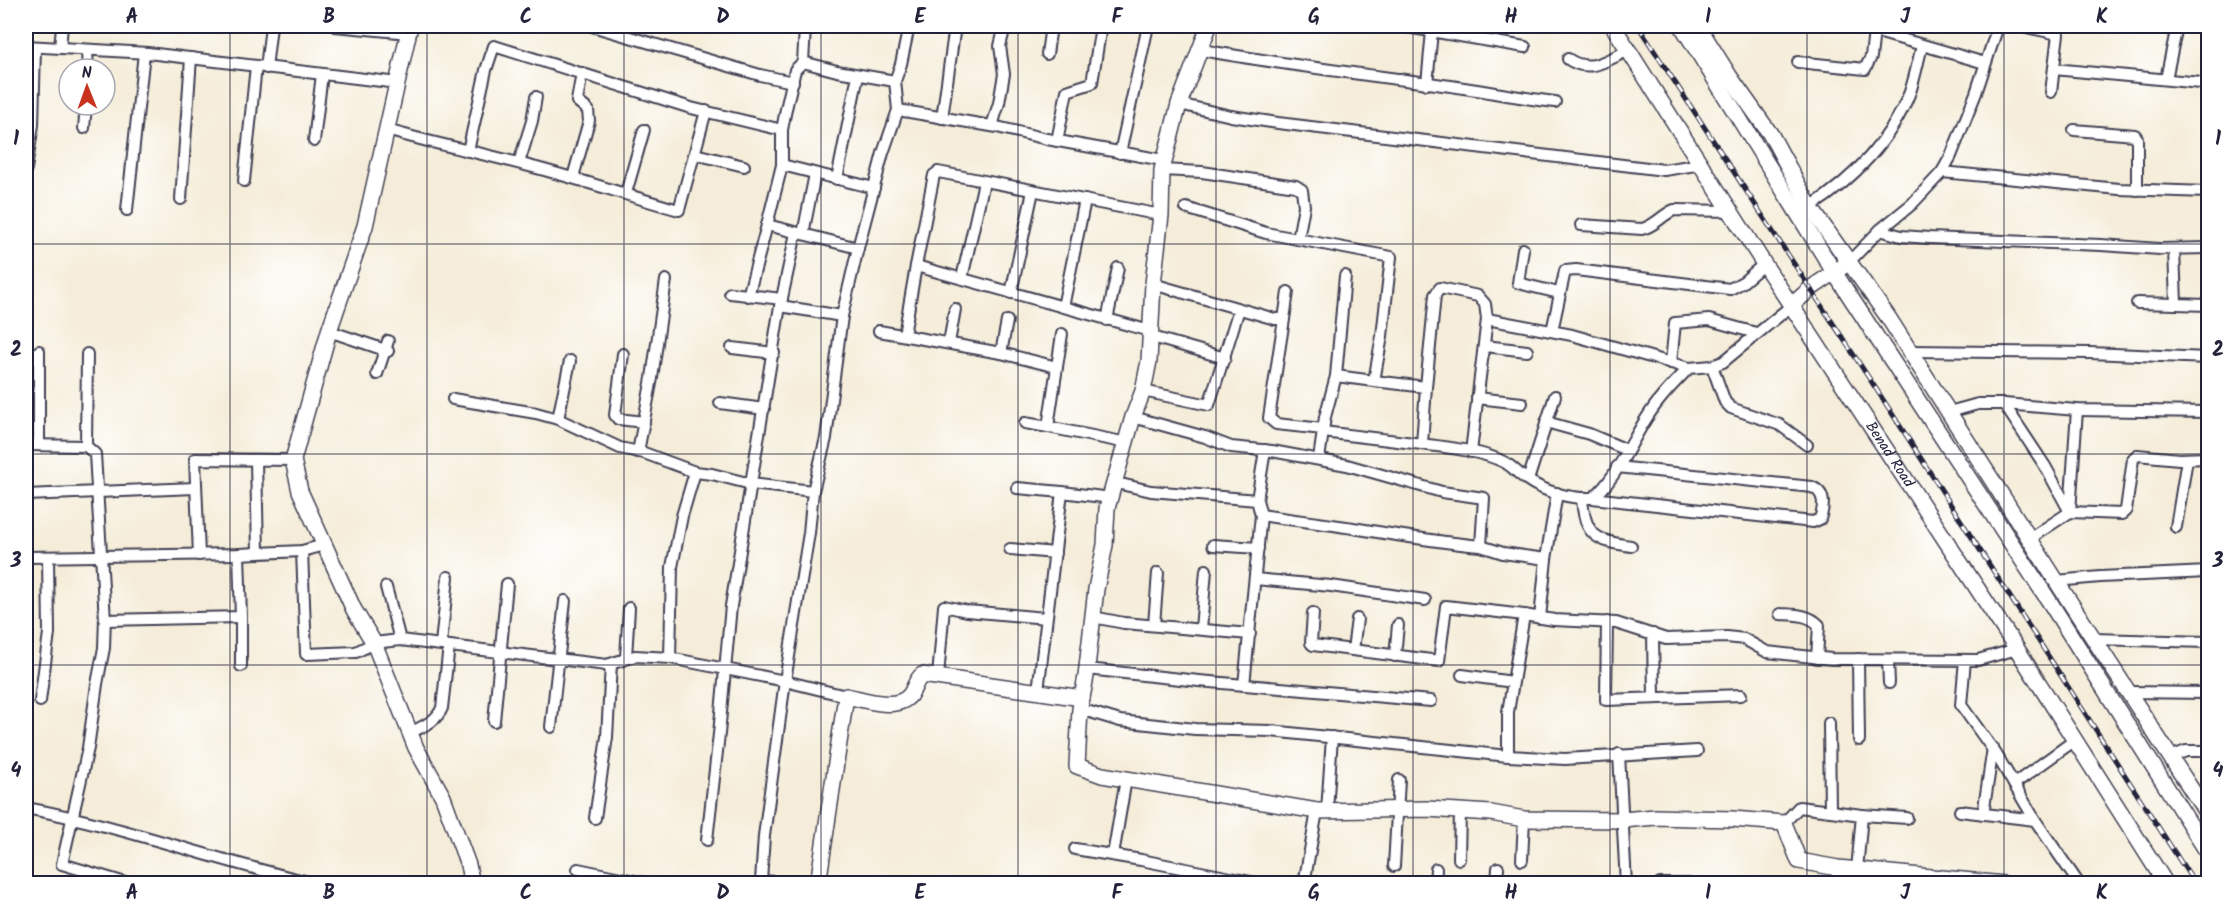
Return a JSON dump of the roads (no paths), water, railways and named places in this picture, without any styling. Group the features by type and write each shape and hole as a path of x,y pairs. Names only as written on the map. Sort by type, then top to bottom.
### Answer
{"street":[{"path":"60,48 63,26"},
{"path":"244,181 261,67 271,26"},
{"path":"335,26 410,29 364,226 329,331 293,460 300,491 324,545 354,610 374,643 416,748 443,797 468,865 472,884"},
{"path":"592,26 760,75 793,82"},
{"path":"748,296 782,165 782,130 795,70 803,62 805,27 793,26"},
{"path":"808,884 760,882 764,836 785,681 809,533 813,491 826,438 842,316 883,153 898,110 895,81 909,26"},
{"path":"942,118 956,26"},
{"path":"992,126 1004,74 1000,46 1005,26"},
{"path":"1047,54 1051,26"},
{"path":"1057,141 1067,91 1092,83 1101,26"},
{"path":"1120,153 1148,26"},
{"path":"1209,26 1202,50 1179,104 1163,165 1149,361 1143,391 1133,417 1107,508 1105,545 1081,704 1077,766 1102,775 1322,811 1427,809 1524,819 1623,820 1654,817 1784,823 1799,807 1907,818"},
{"path":"1406,26 1525,47"},
{"name":"Benad Road","path":"1613,26 1791,306 2017,649 2166,884"},
{"path":"1682,26 1834,272 2050,604 2208,853"},
{"path":"1698,26 1771,135 1810,207 1910,351 2208,815"},
{"path":"1487,319 1612,345 1689,368 1712,366 1723,362 1810,289 1850,262 1880,230 1912,204 1942,172 1951,156 1976,93 1998,26"},
{"path":"2022,26 2060,30 2051,92"},
{"path":"2166,79 2177,26"},
{"path":"1798,62 1865,69 1871,57 1873,28 1922,46 1985,63"},
{"path":"1426,84 1432,31"},
{"path":"26,169 33,125 30,46 144,53 398,83"},
{"path":"468,151 486,70 494,46 691,108 782,130"},
{"path":"1810,207 1859,167 1883,140 1910,91 1922,46"},
{"path":"87,50 87,57"},
{"path":"1202,50 1308,68 1555,102"},
{"path":"1568,59 1586,67 1629,50"},
{"path":"127,210 144,53"},
{"path":"180,199 191,58"},
{"path":"803,62 895,81"},
{"path":"2054,69 2201,83"},
{"path":"573,177 589,122 588,110 577,101 576,96 582,73"},
{"path":"314,141 322,74"},
{"path":"837,179 858,75"},
{"path":"519,163 532,121 536,97"},
{"path":"1179,104 1231,116 1278,123 1664,170 1702,164"},
{"path":"898,110 992,126 1120,153 1163,165 1296,186 1302,190 1304,206 1298,239"},
{"path":"387,130 431,144 573,177 679,210 706,111"},
{"path":"84,128 85,117"},
{"path":"626,194 644,130"},
{"path":"2074,130 2135,135 2137,138 2137,189"},
{"path":"695,154 744,166"},
{"path":"782,165 874,188"},
{"path":"1942,172 2137,189 2208,192"},
{"path":"904,335 936,173 1161,215"},
{"path":"707,840 731,606 781,303 815,174"},
{"path":"962,278 984,182"},
{"path":"1011,293 1033,191"},
{"path":"1063,307 1085,200"},
{"path":"1186,208 1266,233 1391,257 1382,336 1374,381"},
{"path":"1581,225 1642,229 1651,227 1666,213 1674,210 1731,211"},
{"path":"767,225 858,248"},
{"path":"1880,230 1901,236 1921,238 2174,249 2208,248"},
{"path":"1523,249 1518,283 1559,293"},
{"path":"2174,249 2176,304"},
{"path":"1552,331 1563,274 1569,270 1730,289 1743,282 1764,264"},
{"path":"916,266 1107,320 1225,358"},
{"path":"1107,320 1118,268"},
{"path":"1318,459 1335,376 1345,276"},
{"path":"638,452 666,280"},
{"path":"1153,284 1275,319 1284,319"},
{"path":"1422,444 1434,296 1440,288 1478,296 1485,304 1487,319 1485,346 1471,452"},
{"path":"1288,291 1269,418 1276,424 1471,452 1506,463 1528,480 1557,493 1587,498 1813,522 1820,519 1824,508 1822,497 1818,490 1812,487 1617,467"},
{"path":"729,293 842,316"},
{"path":"2137,303 2208,305"},
{"path":"949,343 955,309"},
{"path":"1143,391 1209,405 1239,309"},
{"path":"1671,363 1675,323 1709,320 1756,333"},
{"path":"1001,353 1007,321"},
{"path":"329,331 387,348 377,374"},
{"path":"879,331 1001,353 1057,367"},
{"path":"1048,427 1062,334"},
{"path":"1485,346 1527,351"},
{"path":"732,348 774,353"},
{"path":"39,351 39,445"},
{"path":"1910,351 2090,353 2208,358"},
{"path":"86,446 87,354"},
{"path":"623,354 615,415 618,418 644,422"},
{"path":"558,419 570,361"},
{"path":"1712,366 1725,402 1731,408 1780,425 1806,445"},
{"path":"1587,498 1603,489 1651,411 1689,368"},
{"path":"1335,376 1426,387"},
{"path":"1528,480 1555,396"},
{"path":"1477,398 1522,403"},
{"path":"453,399 558,419 620,448 672,462 695,472 751,484 813,491"},
{"path":"720,403 764,409"},
{"path":"1949,412 1978,404 2078,410 2208,412"},
{"path":"2004,404 2045,466 2070,512"},
{"path":"2070,512 2078,410"},
{"path":"1133,417 1232,447 1318,459 1442,492 1484,498 1481,546"},
{"path":"1546,422 1589,434 1627,450"},
{"path":"1024,423 1127,443"},
{"path":"26,445 86,446 95,454 105,616 104,648 88,748 62,864 129,884"},
{"path":"1244,685 1261,515 1257,500 1265,450"},
{"path":"2030,539 2070,512 2122,514 2126,510 2133,459 2137,455 2187,459 2208,458"},
{"path":"198,555 195,459 293,460"},
{"path":"2176,527 2187,459"},
{"path":"256,460 258,554"},
{"path":"670,658 672,567 682,516 695,472"},
{"path":"1116,483 1151,491 1257,500"},
{"path":"26,495 195,488"},
{"path":"1017,488 1111,498"},
{"path":"1038,691 1062,492"},
{"path":"1540,618 1546,559 1557,493"},
{"path":"1587,498 1584,515 1597,538 1605,542 1631,546"},
{"path":"1261,515 1422,540 1481,546 1503,553 1546,559"},
{"path":"26,557 258,554 302,551 324,545"},
{"path":"1213,545 1258,548"},
{"path":"1010,549 1054,553"},
{"path":"302,551 306,654 356,652 374,643 400,640 610,664 635,656 670,658 891,704 903,701 911,694 917,680 922,675 1038,691 1081,704 1120,721 1195,729 1272,731 1508,756 1565,759 1697,751"},
{"path":"239,554 241,666"},
{"path":"40,701 49,633 48,557"},
{"path":"1201,629 1206,570"},
{"path":"1154,625 1158,573"},
{"path":"2056,581 2208,573"},
{"path":"410,733 436,719 442,708 448,577"},
{"path":"1255,579 1331,586 1425,600"},
{"path":"494,721 507,585"},
{"path":"386,587 400,640"},
{"path":"552,727 565,601"},
{"path":"938,677 944,606 967,611 1046,618"},
{"path":"1313,613 1311,644 1439,661 1446,606 1540,618 1607,622 1666,639 1727,637 1744,639 1767,652 1817,658 1978,660 2017,649"},
{"path":"626,657 629,609"},
{"path":"1780,614 1809,617 1819,625 1817,658"},
{"path":"1508,756 1508,712 1524,615"},
{"path":"105,616 105,620 241,617"},
{"path":"1093,617 1124,623 1250,634"},
{"path":"1353,650 1357,619"},
{"path":"1607,622 1606,700 1741,695"},
{"path":"1395,656 1398,625"},
{"path":"1653,634 1654,698"},
{"path":"2093,639 2208,642"},
{"path":"1858,659 1859,740"},
{"path":"1888,660 1889,683"},
{"path":"1965,660 1961,705 1993,748 2035,820 2079,884"},
{"path":"595,818 608,736 610,664"},
{"path":"1087,669 1431,701"},
{"path":"1462,675 1513,682"},
{"path":"2128,692 2208,693"},
{"path":"818,884 846,696"},
{"path":"1829,723 1830,811"},
{"path":"1327,884 1304,882 1322,811 1332,737"},
{"path":"2014,784 2075,740"},
{"path":"1983,814 1993,748"},
{"path":"2171,757 2186,751 2208,751"},
{"path":"1619,754 1626,884"},
{"path":"1113,855 1126,779"},
{"path":"1394,866 1399,780"},
{"path":"26,808 72,816 271,879 317,884"},
{"path":"1459,859 1460,811"},
{"path":"1960,811 2035,820"},
{"path":"1857,870 1862,815"},
{"path":"1522,860 1524,819"},
{"path":"1784,823 1799,861 1837,876 1857,870 2004,884"},
{"path":"1075,849 1261,884"},
{"path":"1497,884 1498,868"},
{"path":"578,869 649,884"},
{"path":"1435,884 1436,869"},
{"path":"1660,884 1689,884"}],"railway":[{"path":"1638,26 1884,401 2195,884"}]}
